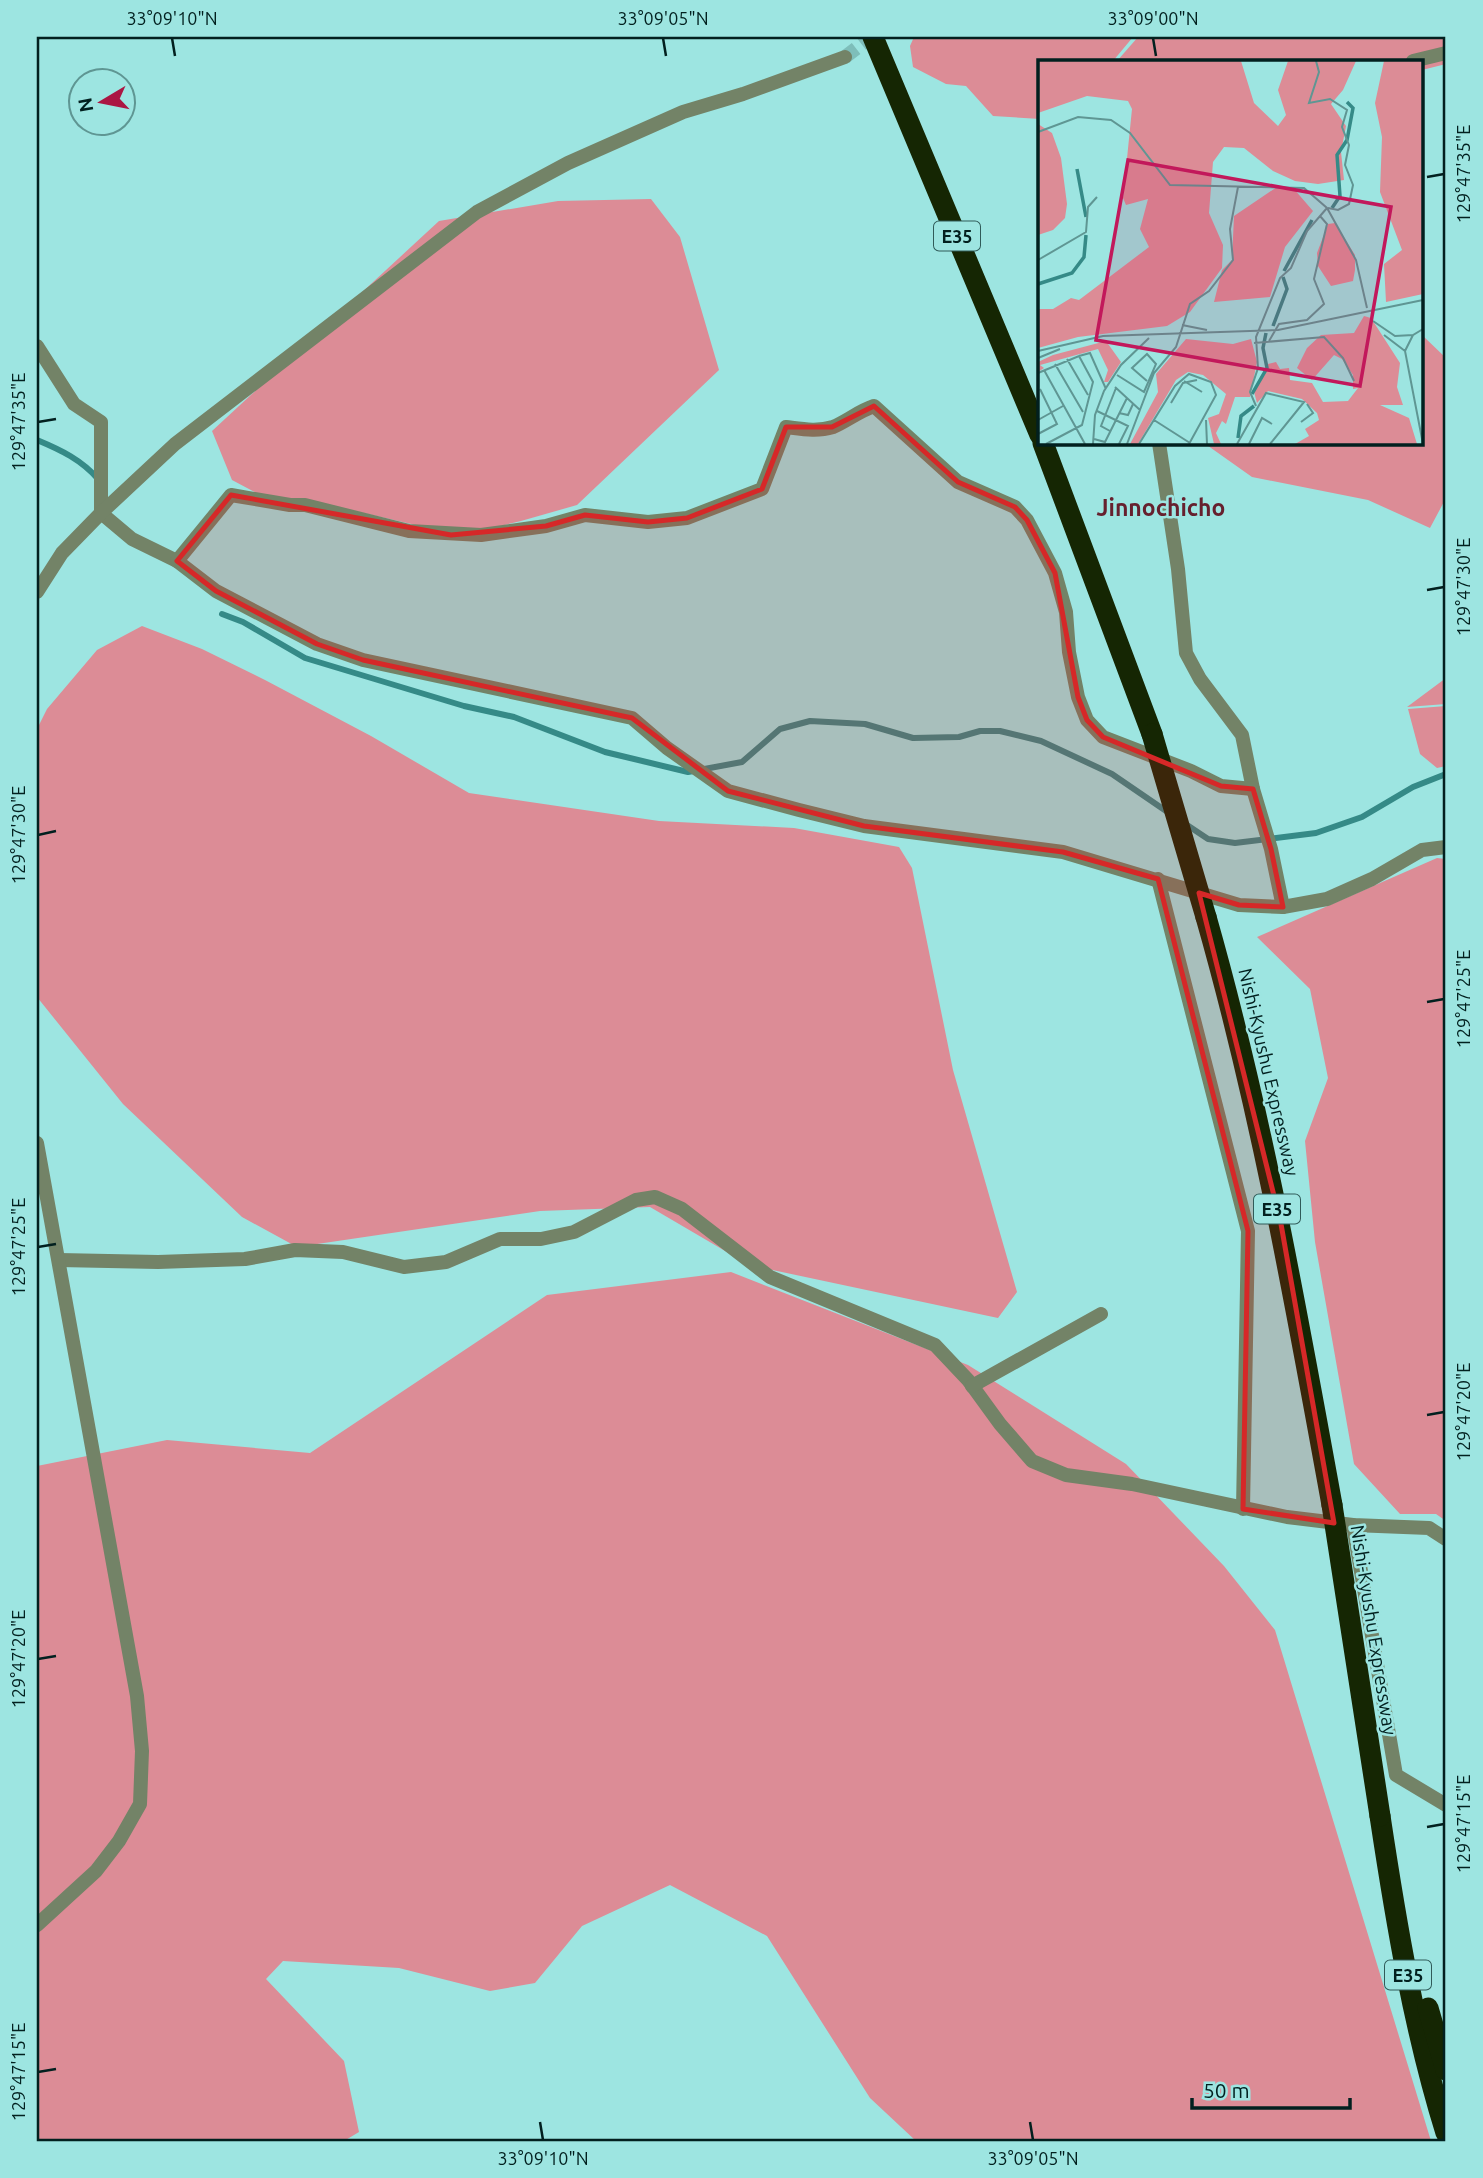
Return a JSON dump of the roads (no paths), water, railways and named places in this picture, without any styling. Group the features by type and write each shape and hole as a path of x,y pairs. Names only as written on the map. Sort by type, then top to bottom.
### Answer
{"highway":[{"name":"E35","path":"873,37 1038,430"},
{"name":"Nishi-Kyushu Expressway","path":"1043,444 1152,734 1229,999 1275,1199 1332,1505 1402,1951 1446,2133"},
{"name":"Nishi-Kyushu Expressway","path":"1380,1816 1409,1938 1446,2070"}],"street":[{"path":"1417,60 1446,53"},
{"path":"37,592 62,553 176,444 477,212 568,163 682,112 743,94 845,57"},
{"path":"37,346 74,404 101,422 101,513"},
{"path":"177,561 231,495 305,505 409,531 451,535 546,526 586,515 648,522 687,518 762,489 786,427 811,431 832,427 874,405 958,482 1015,508 1027,520 1055,573 1066,612 1069,652 1078,696 1087,720 1103,737 1191,771 1221,786 1253,789"},
{"path":"1159,444 1178,569 1186,653 1200,680 1242,735 1283,907"},
{"path":"101,513 132,539 177,561 216,591 317,644 363,660 632,718 667,748 728,791 864,826 1063,852 1239,905 1283,907 1327,899 1372,879 1422,850 1446,847"},
{"path":"1158,879 1248,1231 1243,1508"},
{"path":"37,1143 137,1696 142,1751 139,1804 119,1841 96,1871 37,1925"},
{"path":"59,1260 158,1262 245,1259 295,1250 343,1252 404,1267 446,1262 500,1239 541,1239 574,1232 636,1200 655,1197 682,1209 770,1277 935,1345 1032,1461 1066,1475 1132,1484 1287,1517 1353,1525 1429,1528 1446,1539"},
{"path":"972,1386 1101,1314"},
{"path":"1353,1525 1396,1775 1446,1805"}],"waterway":[{"path":"37,440 71,456 99,480"},
{"path":"222,614 243,622 305,658 464,706 514,717 605,752 688,772 742,762 780,729 810,721 865,724 913,738 959,737 980,731 1000,731 1041,741 1112,774 1169,813"},
{"path":"1184,823 1208,839 1235,843 1316,833 1362,817 1413,787 1446,774"}],"tunnel":[{"path":"845,57 871,37"}],"district":[{"name":"Jinnochicho","path":"1161,507"}]}
